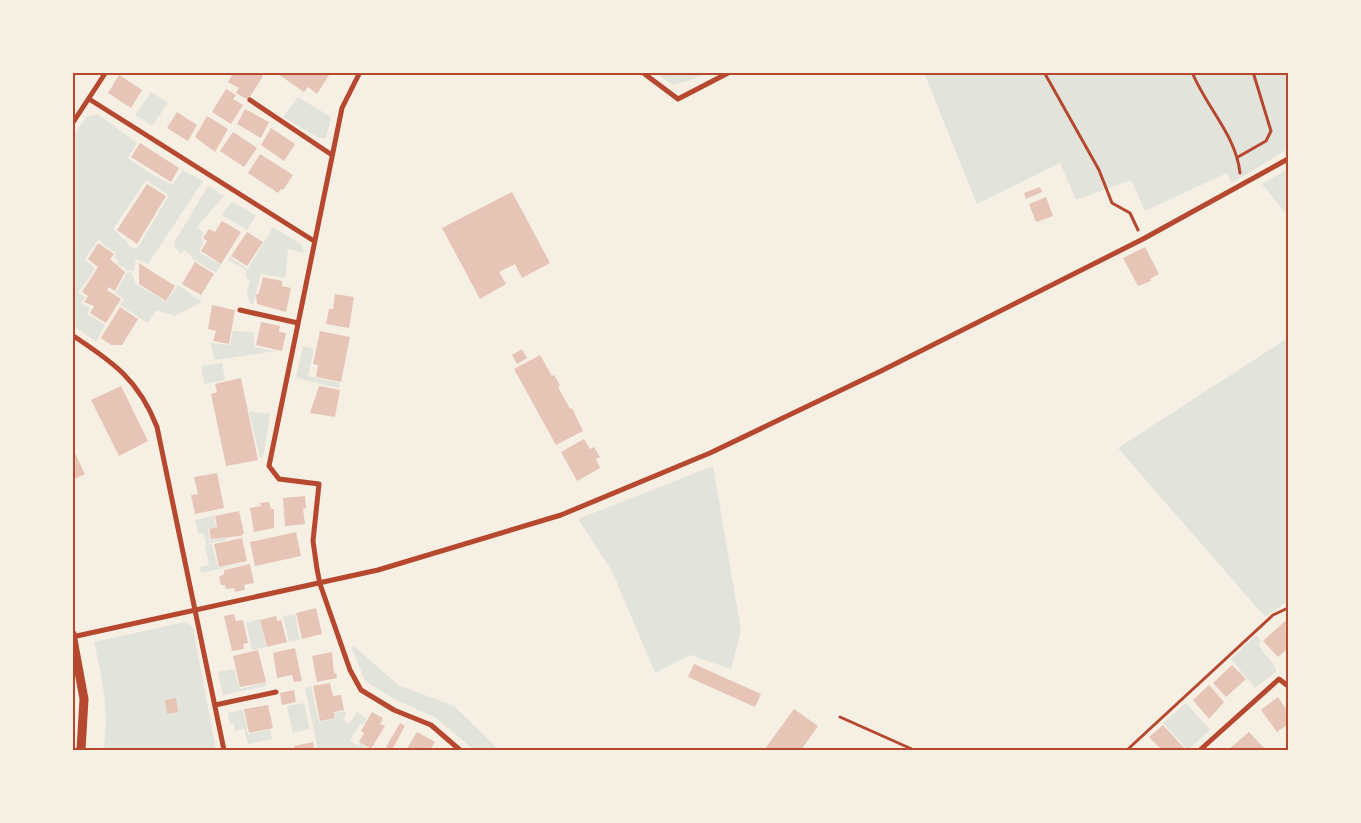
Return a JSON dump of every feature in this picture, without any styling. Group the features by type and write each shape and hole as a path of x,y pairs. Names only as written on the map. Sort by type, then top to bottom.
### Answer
{"street":[{"path":"72,124 106,72"},
{"path":"360,72 342,108 269,466 279,479 319,484 313,541 320,584 350,670 361,690 394,710 430,725 460,750"},
{"path":"642,72 678,99 730,72"},
{"path":"89,99 314,241"},
{"path":"250,100 332,154"},
{"path":"81,750 84,699 73,636 320,584 443,552 578,508 744,436 881,371 1143,239 1288,159"},
{"path":"240,310 298,324"},
{"path":"72,335 113,362 142,393 150,410 159,437 224,750"},
{"path":"1200,750 1279,679 1288,686"},
{"path":"215,705 276,692"}],"path":[{"path":"1044,72 1099,170 1112,203 1130,213 1143,239"},
{"path":"1192,72 1238,157 1266,141 1271,131 1252,72"},
{"path":"1127,750 1273,615 1288,608"},
{"path":"840,717 914,750"}],"shaded area":[{"path":"656,73 707,73 672,85"},
{"path":"924,73 1288,73 1288,149 1232,183 1227,173 1145,211 1131,180 1076,200 1060,163 977,204"},
{"path":"151,92 168,103 152,126 135,115"},
{"path":"298,97 331,117 326,138 319,138 283,117"},
{"path":"98,114 137,143 128,158 150,173 172,185 183,170 203,181 148,264 136,259 134,270 128,271 118,264 119,261 115,257 116,253 98,240 85,259 95,269 78,293 85,297 81,303 90,308 87,314 105,325 96,342 73,325 72,138 86,117","holes":["146,180 169,195 137,249 129,246 113,229"]},
{"path":"1288,169 1288,216 1262,184"},
{"path":"208,186 224,196 197,227 204,233 201,238 204,241 199,252 221,265 216,273 191,258 192,256 184,250 181,254 174,246 175,241"},
{"path":"232,201 256,216 247,230 222,215"},
{"path":"273,227 302,245 304,253 288,249 285,278 261,274 253,305 250,303 247,294 250,280 246,278 246,270 228,260 230,257 248,269"},
{"path":"131,272 136,284 166,302 178,285 202,302 174,316 157,310 148,323 120,305 124,299 115,293 127,273"},
{"path":"233,331 254,332 254,347 276,351 215,360 210,343 230,345"},
{"path":"1288,338 1288,601 1265,617 1118,448"},
{"path":"303,346 314,349 308,376 340,383 339,388 296,378"},
{"path":"222,363 225,380 204,384 201,366"},
{"path":"249,411 270,414 263,458 260,458"},
{"path":"713,466 741,630 731,669 690,655 655,673 612,571 578,519"},
{"path":"214,516 216,527 208,529 210,540 225,537 226,540 206,544 203,533 198,534 195,520"},
{"path":"212,544 218,568 251,562 201,573 200,567 209,565 205,545"},
{"path":"295,614 300,640 289,642 283,616"},
{"path":"260,619 266,647 252,650 246,623"},
{"path":"185,622 193,627 216,750 103,750 106,723 105,710 102,682 94,642"},
{"path":"1256,635 1261,641 1259,646 1276,668 1276,672 1255,688 1231,659"},
{"path":"354,646 398,685 454,706 499,750 474,750 436,718 394,699 365,681 352,648"},
{"path":"234,669 240,689 266,682 266,686 223,695 218,672"},
{"path":"311,686 319,722 336,718 335,713 345,711 346,715 343,720 349,724 357,712 367,719 363,725 361,723 350,740 358,746 360,743 367,750 347,750 343,748 342,750 318,750 305,688"},
{"path":"304,703 310,729 293,733 287,706"},
{"path":"1186,703 1210,730 1188,750 1163,723"},
{"path":"243,710 248,734 270,729 272,739 248,744 244,729 235,731 234,723 230,724 228,713"}],"building":[{"path":"234,72 258,72 263,76 248,100 236,93 239,88 228,82"},
{"path":"275,72 331,72 317,94 308,87 304,92"},
{"path":"119,75 142,90 131,108 108,93"},
{"path":"226,89 236,95 233,99 243,105 231,124 212,112"},
{"path":"245,109 269,122 261,138 237,124"},
{"path":"177,112 197,125 188,141 167,128"},
{"path":"207,116 228,129 215,152 195,137"},
{"path":"271,128 295,144 284,161 261,145"},
{"path":"233,132 257,148 244,167 220,151"},
{"path":"140,143 179,168 171,182 131,157"},
{"path":"260,154 293,175 283,190 281,189 278,193 248,173"},
{"path":"147,184 166,196 137,244 117,230"},
{"path":"1040,187 1042,192 1026,199 1024,193"},
{"path":"512,192 550,263 522,278 515,264 499,272 506,284 480,299 442,228"},
{"path":"1046,197 1053,216 1036,222 1029,204"},
{"path":"222,221 241,232 221,264 201,251 207,241 203,238 209,229 215,232"},
{"path":"247,232 263,242 247,266 231,256"},
{"path":"98,243 114,254 110,259 125,272 115,291 109,287 107,290 121,299 106,323 90,313 94,306 84,302 88,296 82,292 98,267 88,259"},
{"path":"1145,247 1159,274 1150,279 1151,281 1138,286 1123,258"},
{"path":"195,262 214,274 201,295 182,284"},
{"path":"139,263 175,286 166,301 139,284"},
{"path":"263,277 282,281 282,286 291,288 286,312 257,304 256,295 259,293"},
{"path":"335,294 354,297 349,328 326,324 329,309 333,309"},
{"path":"212,305 235,310 229,344 213,341 216,331 208,329"},
{"path":"120,307 138,319 122,345 111,345 101,338"},
{"path":"261,322 280,326 279,332 286,333 282,351 256,345"},
{"path":"320,331 350,337 341,382 316,377 318,365 313,364"},
{"path":"522,349 527,358 517,364 512,355"},
{"path":"540,355 552,376 554,375 560,385 558,387 570,409 572,408 583,431 556,445 514,369"},
{"path":"241,378 258,460 226,466 211,394 217,392 215,384"},
{"path":"121,386 148,441 119,456 91,400"},
{"path":"319,386 340,390 335,417 310,413"},
{"path":"584,439 590,449 594,447 600,457 596,459 600,468 577,481 561,452"},
{"path":"72,447 85,474 72,480"},
{"path":"217,473 224,508 195,514 191,495 198,494 194,477"},
{"path":"305,496 306,508 303,509 305,524 285,526 283,498"},
{"path":"269,502 271,509 274,509 274,528 254,532 250,508 261,506 260,503"},
{"path":"239,511 244,533 241,536 211,539 209,529 217,527 215,516"},
{"path":"296,532 301,556 255,566 250,542"},
{"path":"242,538 247,561 219,567 214,544"},
{"path":"250,564 254,583 244,585 245,590 235,592 234,588 226,589 225,585 221,585 219,577 224,574 224,570"},
{"path":"316,608 322,634 302,639 296,613"},
{"path":"234,614 236,621 243,620 248,643 243,644 244,649 232,651 224,616"},
{"path":"276,616 277,621 281,620 287,642 267,647 260,620"},
{"path":"1285,621 1288,625 1288,648 1278,657 1263,641"},
{"path":"295,648 302,681 294,682 292,675 277,678 273,653"},
{"path":"258,650 266,682 240,687 233,656"},
{"path":"332,652 334,674 336,673 337,678 317,682 312,656"},
{"path":"694,664 761,694 755,707 688,677"},
{"path":"1232,665 1246,679 1226,697 1213,683"},
{"path":"330,683 333,696 341,695 344,710 334,712 335,718 320,721 313,686"},
{"path":"1209,685 1224,702 1209,719 1193,700"},
{"path":"294,690 296,702 282,705 280,693"},
{"path":"1278,697 1288,712 1288,724 1277,732 1261,710"},
{"path":"176,698 178,712 167,714 165,700"},
{"path":"268,705 273,728 249,733 244,709"},
{"path":"794,709 818,726 801,750 764,750"},
{"path":"372,712 383,718 380,724 385,726 371,749 359,742 364,733 361,731"},
{"path":"400,723 405,726 392,750 386,747"},
{"path":"1163,725 1184,748 1181,750 1162,750 1149,737"},
{"path":"417,732 435,742 430,750 406,750"},
{"path":"1249,732 1264,748 1261,750 1228,750"},
{"path":"313,742 314,750 295,750 294,746"}]}
